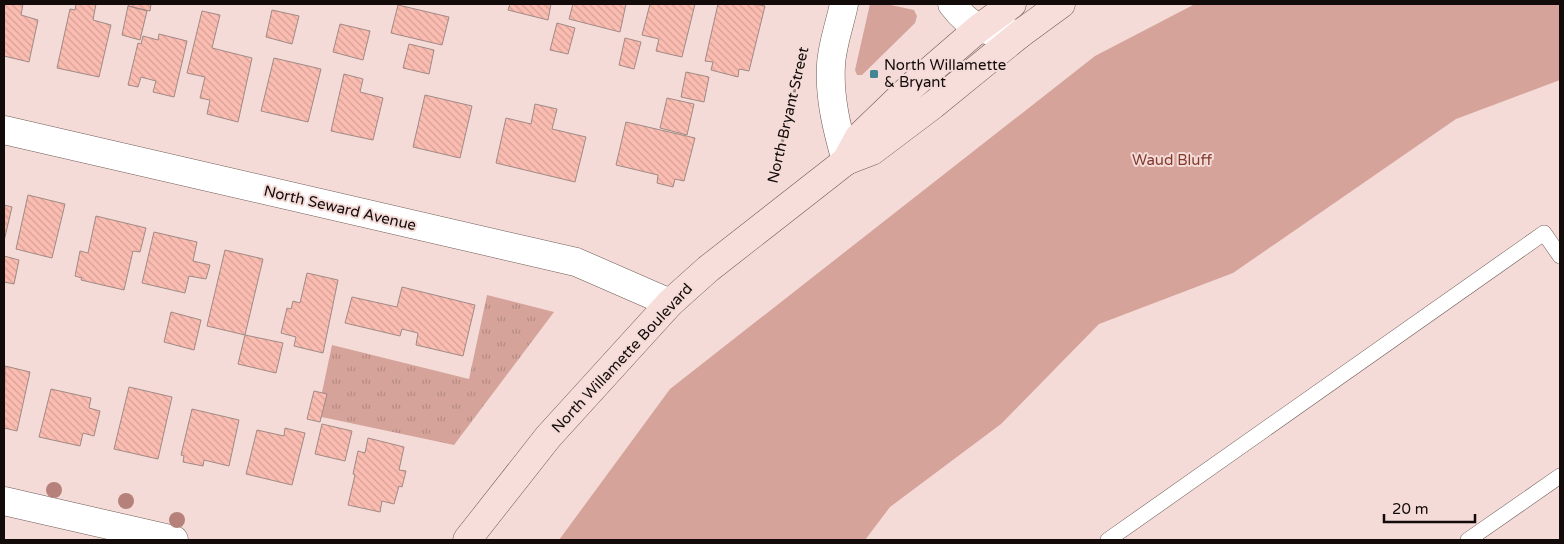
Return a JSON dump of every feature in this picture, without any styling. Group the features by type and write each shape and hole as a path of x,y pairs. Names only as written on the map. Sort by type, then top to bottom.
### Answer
{"main road":[{"name":"North Willamette Boulevard","path":"846,161 859,137 912,86 978,29 1012,4"},
{"name":"North Willamette Boulevard","path":"467,540 548,437 670,303 746,238 846,161 872,151 1061,4"}],"street":[{"name":"North Bryant Street","path":"844,4 831,63 830,91 833,114 846,161"},
{"path":"952,4 962,17 978,29 987,32 1020,34"},
{"name":"North Seward Avenue","path":"4,130 576,262 670,303"},
{"path":"4,501 174,540"}],"lane":[{"path":"1108,540 1544,233 1560,256"},
{"path":"1468,540 1560,476"}],"path":[{"name":"North Bryant Street","path":"772,182 801,60"}],"green space":[{"path":"870,4 886,4 914,10 917,16 915,23 862,75 857,75 855,70"},
{"name":"Waud Bluff","path":"1195,4 1560,4 1560,80 1456,119 1233,273 1099,324 1001,424 890,507 865,540 559,540 670,389 1095,56"},
{"path":"487,295 554,312 454,445 317,416 332,345 469,379"}],"building":[{"path":"4,4 23,4 21,15 38,20 29,62 4,56"},
{"path":"76,4 96,4 93,20 111,25 99,77 57,68 70,9 75,10"},
{"path":"129,4 151,4 150,11 128,6"},
{"path":"510,4 551,4 548,20 508,10"},
{"path":"573,4 626,4 620,32 569,19"},
{"path":"650,4 695,4 682,57 656,51 659,39 642,35"},
{"path":"718,4 754,4 765,6 749,71 739,69 738,77 711,70 713,62 705,61"},
{"path":"398,5 449,17 442,45 391,33"},
{"path":"128,6 147,11 140,40 122,35"},
{"path":"272,10 299,16 292,44 266,37"},
{"path":"202,11 220,15 212,48 252,58 238,122 207,114 210,100 200,98 205,77 187,73"},
{"path":"557,23 575,28 568,54 550,50"},
{"path":"340,24 370,31 363,60 333,52"},
{"path":"159,34 187,41 174,97 153,92 156,81 141,77 138,87 128,85 138,43 141,44 143,36 158,40"},
{"path":"625,38 641,42 634,69 619,65"},
{"path":"409,44 434,50 429,74 403,68"},
{"path":"274,58 321,69 308,122 261,111"},
{"path":"686,72 709,77 704,102 681,97"},
{"path":"344,74 363,79 360,92 383,98 373,140 331,131"},
{"path":"425,95 472,106 460,158 413,147"},
{"path":"667,98 694,104 687,135 660,128"},
{"path":"535,104 557,109 552,129 586,137 575,182 496,163 506,118 531,124"},
{"path":"626,122 695,138 684,181 675,179 673,187 657,183 658,175 616,165"},
{"path":"28,195 65,204 52,258 16,249"},
{"path":"4,205 12,207 4,241"},
{"path":"96,216 146,228 140,252 133,251 124,290 81,280 82,278 75,276 80,251 88,253"},
{"path":"154,232 197,242 193,261 210,265 206,279 189,276 185,293 142,283"},
{"path":"225,250 263,259 245,335 207,326"},
{"path":"4,256 19,260 14,284 4,282"},
{"path":"307,273 338,280 323,353 294,346 296,337 281,333 287,308 291,309 293,301 300,303"},
{"path":"402,287 475,305 463,356 416,345 418,333 402,329 400,336 345,323 352,297 397,307"},
{"path":"171,312 201,320 194,350 164,342"},
{"path":"245,335 283,343 276,373 238,364"},
{"path":"5,366 30,372 17,431 4,428"},
{"path":"129,387 172,397 158,459 114,449"},
{"path":"51,389 91,398 89,408 100,411 94,436 83,433 80,446 39,437"},
{"path":"314,391 327,394 320,422 307,419"},
{"path":"192,409 239,420 229,466 204,460 203,466 183,462 184,456 181,455"},
{"path":"322,424 352,431 345,461 315,454"},
{"path":"285,428 305,433 292,485 246,474 257,430 284,436"},
{"path":"368,438 404,447 399,470 406,471 402,487 399,486 394,504 382,501 380,512 348,505 358,451 365,453"}],"place":[{"name":"North Willamette & Bryant","path":"874,74"}]}
